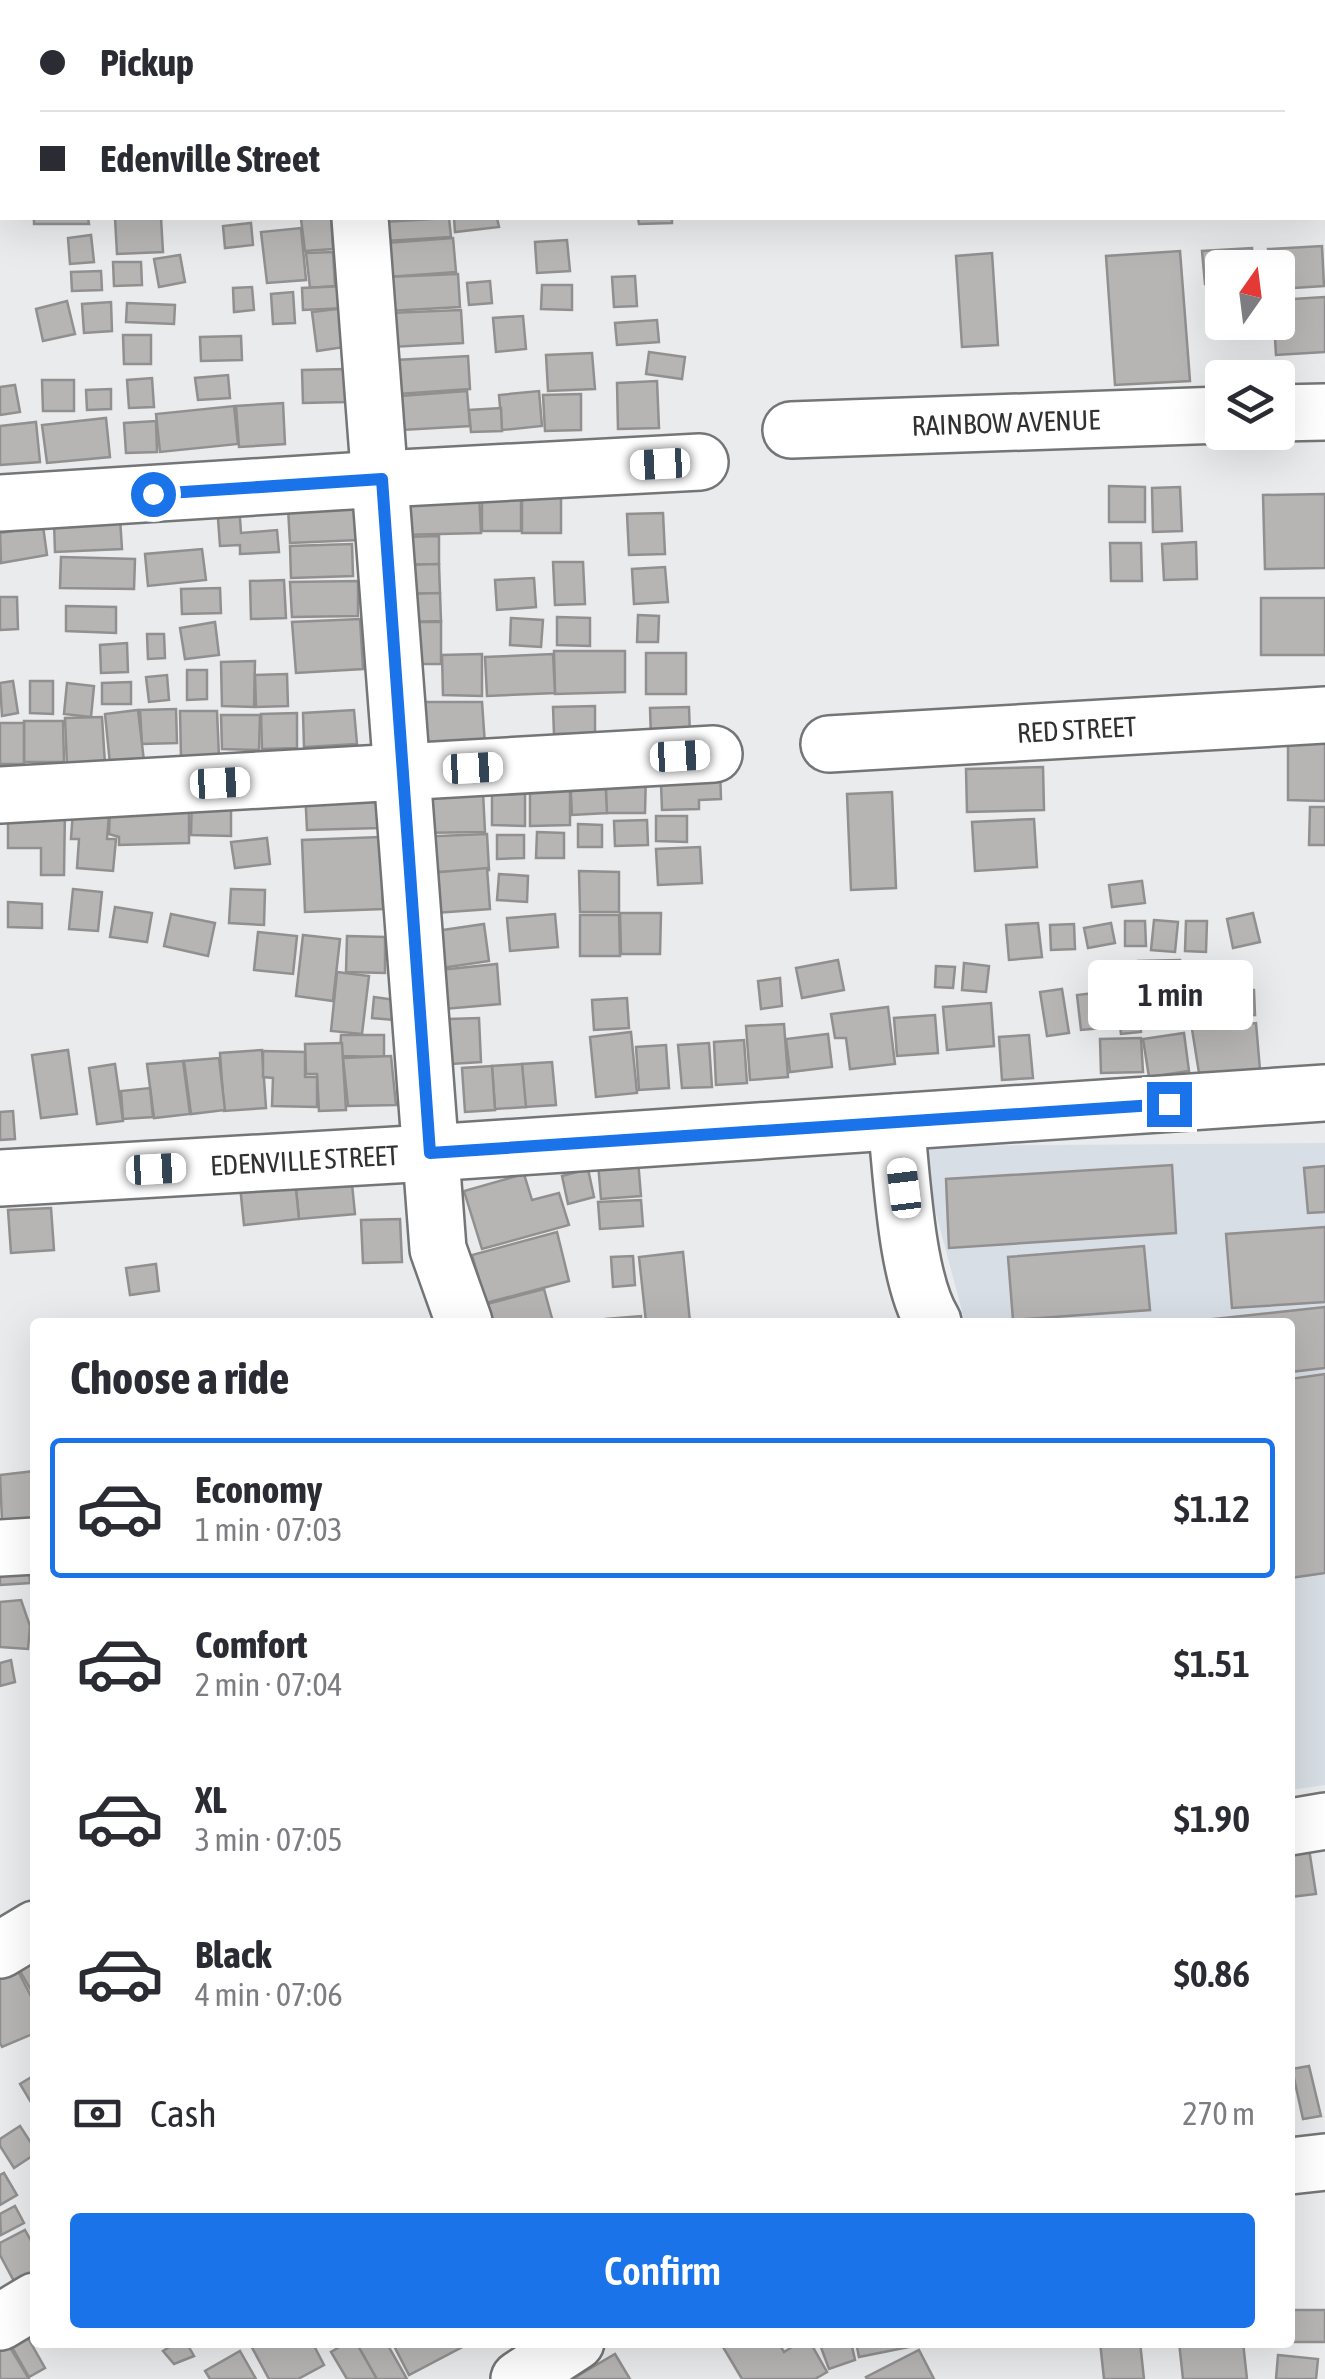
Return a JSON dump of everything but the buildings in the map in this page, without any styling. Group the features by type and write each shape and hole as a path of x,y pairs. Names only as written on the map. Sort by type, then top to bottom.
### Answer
{"street":[{"path":"360,220 438,1249 463,1318"},
{"path":"1295,413 1325,412"},
{"name":"RAINBOW AVENUE","path":"792,430 1205,416"},
{"path":"0,504 700,462"},
{"name":"RED STREET","path":"829,744 1325,715"},
{"path":"0,796 714,754"},
{"name":"EDENVILLE STREET","path":"0,1178 1325,1093"},
{"path":"896,1122 912,1253 930,1318"},
{"path":"0,1548 30,1546"},
{"path":"1295,1826 1325,1821"},
{"path":"1295,2165 1325,2162"},
{"path":"0,2322 30,2304"},
{"path":"519,2379 567,2348"}],"shaded area":[{"path":"1325,1143 1325,1785 1295,1789 1295,1318 964,1318 918,1146"}],"route":[{"path":"153,494 382,479 430,1153 1169,1104"}]}
